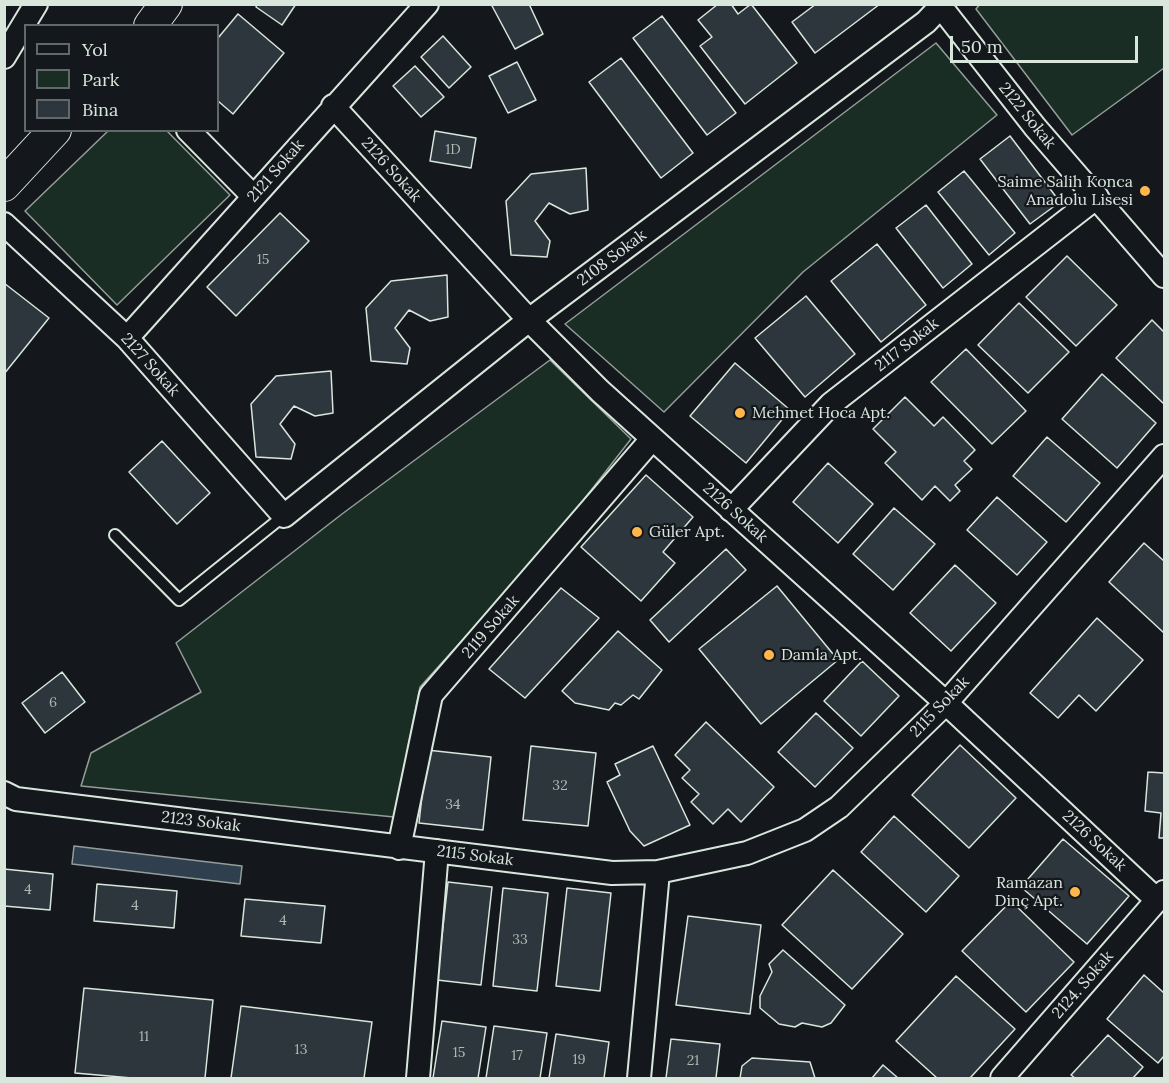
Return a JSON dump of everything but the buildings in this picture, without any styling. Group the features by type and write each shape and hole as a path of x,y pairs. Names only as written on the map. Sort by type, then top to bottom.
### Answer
{"street":[{"path":"4,57 36,4"},
{"path":"151,24 166,4"},
{"name":"2121 Sokak","path":"126,338 427,4"},
{"name":"2122 Sokak","path":"942,6 1035,127 1164,276"},
{"name":"2108 Sokak","path":"286,514 529,320 926,22 942,6"},
{"name":"2126 Sokak","path":"333,106 529,320 600,391 1161,896"},
{"path":"10,170 53,132"},
{"path":"191,132 254,196"},
{"name":"2117 Sokak","path":"731,510 831,404 1097,197"},
{"name":"2127 Sokak","path":"4,225 126,338 286,514"},
{"name":"2119 Sokak","path":"399,848 431,695 652,439"},
{"name":"2115 Sokak","path":"399,848 612,873 658,872 747,853 805,830 839,807 946,704 1164,456"},
{"name":"2123 Sokak","path":"4,794 16,799 399,848"},
{"path":"418,1078 437,851"},
{"path":"639,1078 658,872"},
{"name":"2124. Sokak","path":"1002,1078 1161,896"}],"lane":[{"path":"115,535 179,600 286,514"}],"green space":[{"path":"980,4 1164,5 1164,68 1072,135 976,9"},
{"path":"936,43 997,115 803,272 664,412 565,324"},
{"path":"107,132 168,132 230,195 117,305 25,211"},
{"path":"550,360 631,439 550,543 420,687 394,817 81,786 91,753 201,692 176,643 342,514"}],"water":[{"path":"74,846 242,866 240,884 72,864"}],"place":[{"name":"Saime Salih Konca Anadolu Lisesi","path":"1145,191"},
{"name":"Mehmet Hoca Apt.","path":"740,413"},
{"name":"Güler Apt.","path":"637,532"},
{"name":"Damla Apt.","path":"769,655"},
{"name":"Ramazan Dinç Apt.","path":"1075,892"}]}
